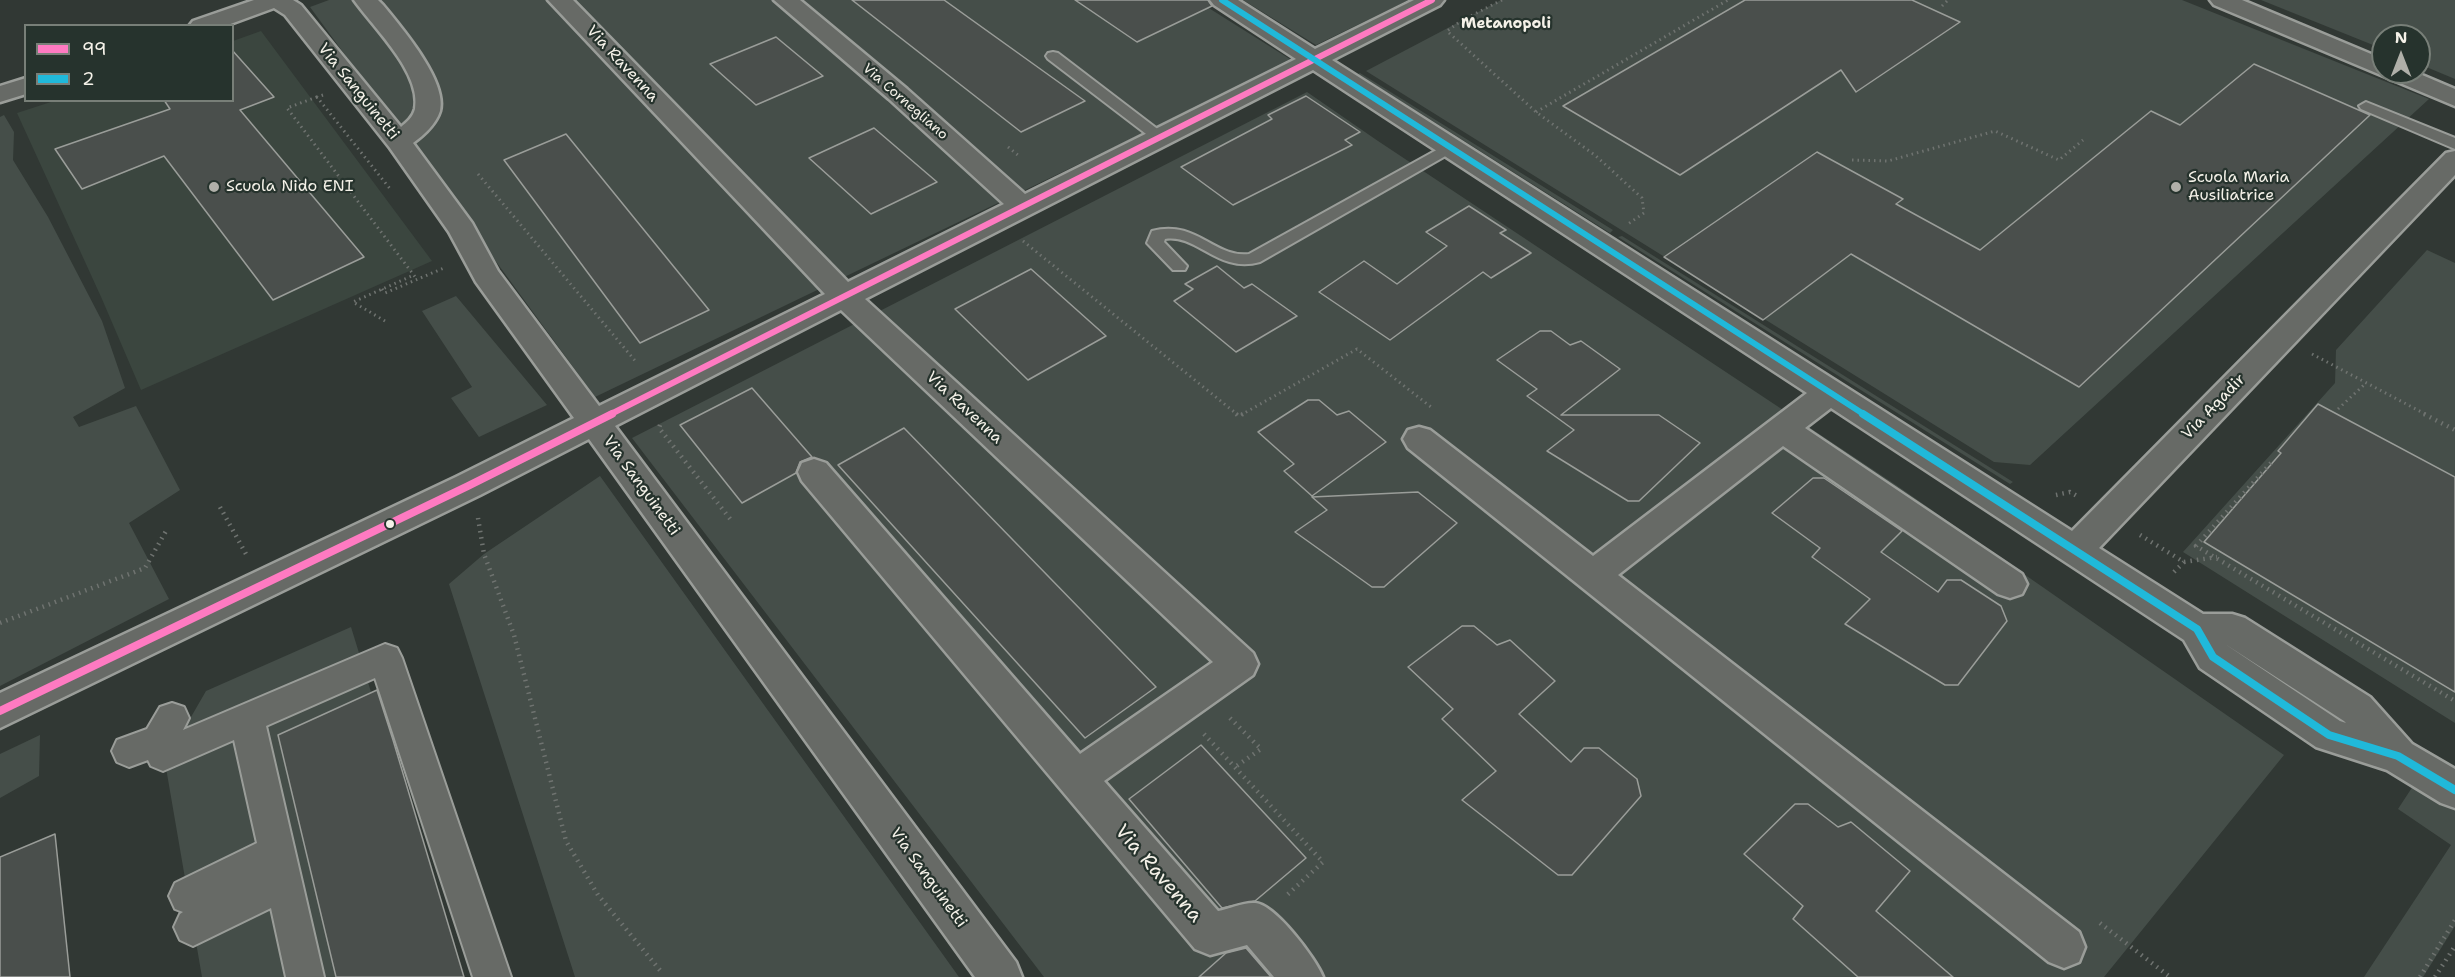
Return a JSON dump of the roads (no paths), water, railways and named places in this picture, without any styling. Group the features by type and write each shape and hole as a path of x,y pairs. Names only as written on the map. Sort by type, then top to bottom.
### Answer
{"street":[{"path":"203,24 217,9 277,0"},
{"name":"Via Sanguinetti","path":"277,0 293,10 399,142 462,229 486,275 1001,977"},
{"path":"366,0 382,19 423,81 428,108 417,128 399,142"},
{"name":"Via Ravenna","path":"560,0 844,296 1240,664 1077,778"},
{"path":"792,5 826,0"},
{"path":"1222,0 2197,629 2213,657 2329,735 2397,756 2455,790"},
{"path":"0,711 378,530 1432,0"},
{"path":"2222,0 2371,63"},
{"name":"Via Cornegliano","path":"792,5 898,94 1022,206"},
{"path":"2422,84 2455,98"},
{"path":"0,94 24,86"},
{"name":"Via Agadir","path":"2074,550 2455,159"},
{"path":"1592,576 1830,392"},
{"path":"1425,424 1592,576 2064,947"},
{"path":"1782,429 2010,584"},
{"name":"Via Ravenna","path":"814,472 1209,934 1256,924 1302,977"},
{"path":"153,736 163,755 385,658 492,977"},
{"path":"247,719 305,977"},
{"path":"191,911 280,867"}],"lane":[{"path":"1053,56 1159,137"},
{"path":"2366,106 2455,144"},
{"path":"1179,266 1155,243 1158,235 1172,232 1180,234 1239,259 1263,255 1451,147"}],"place":[{"name":"Scuola Nido ENI","path":"214,187"},
{"name":"Scuola Maria Ausiliatrice","path":"2176,187"}],"district":[{"name":"Metanopoli","path":"1506,24"}]}
